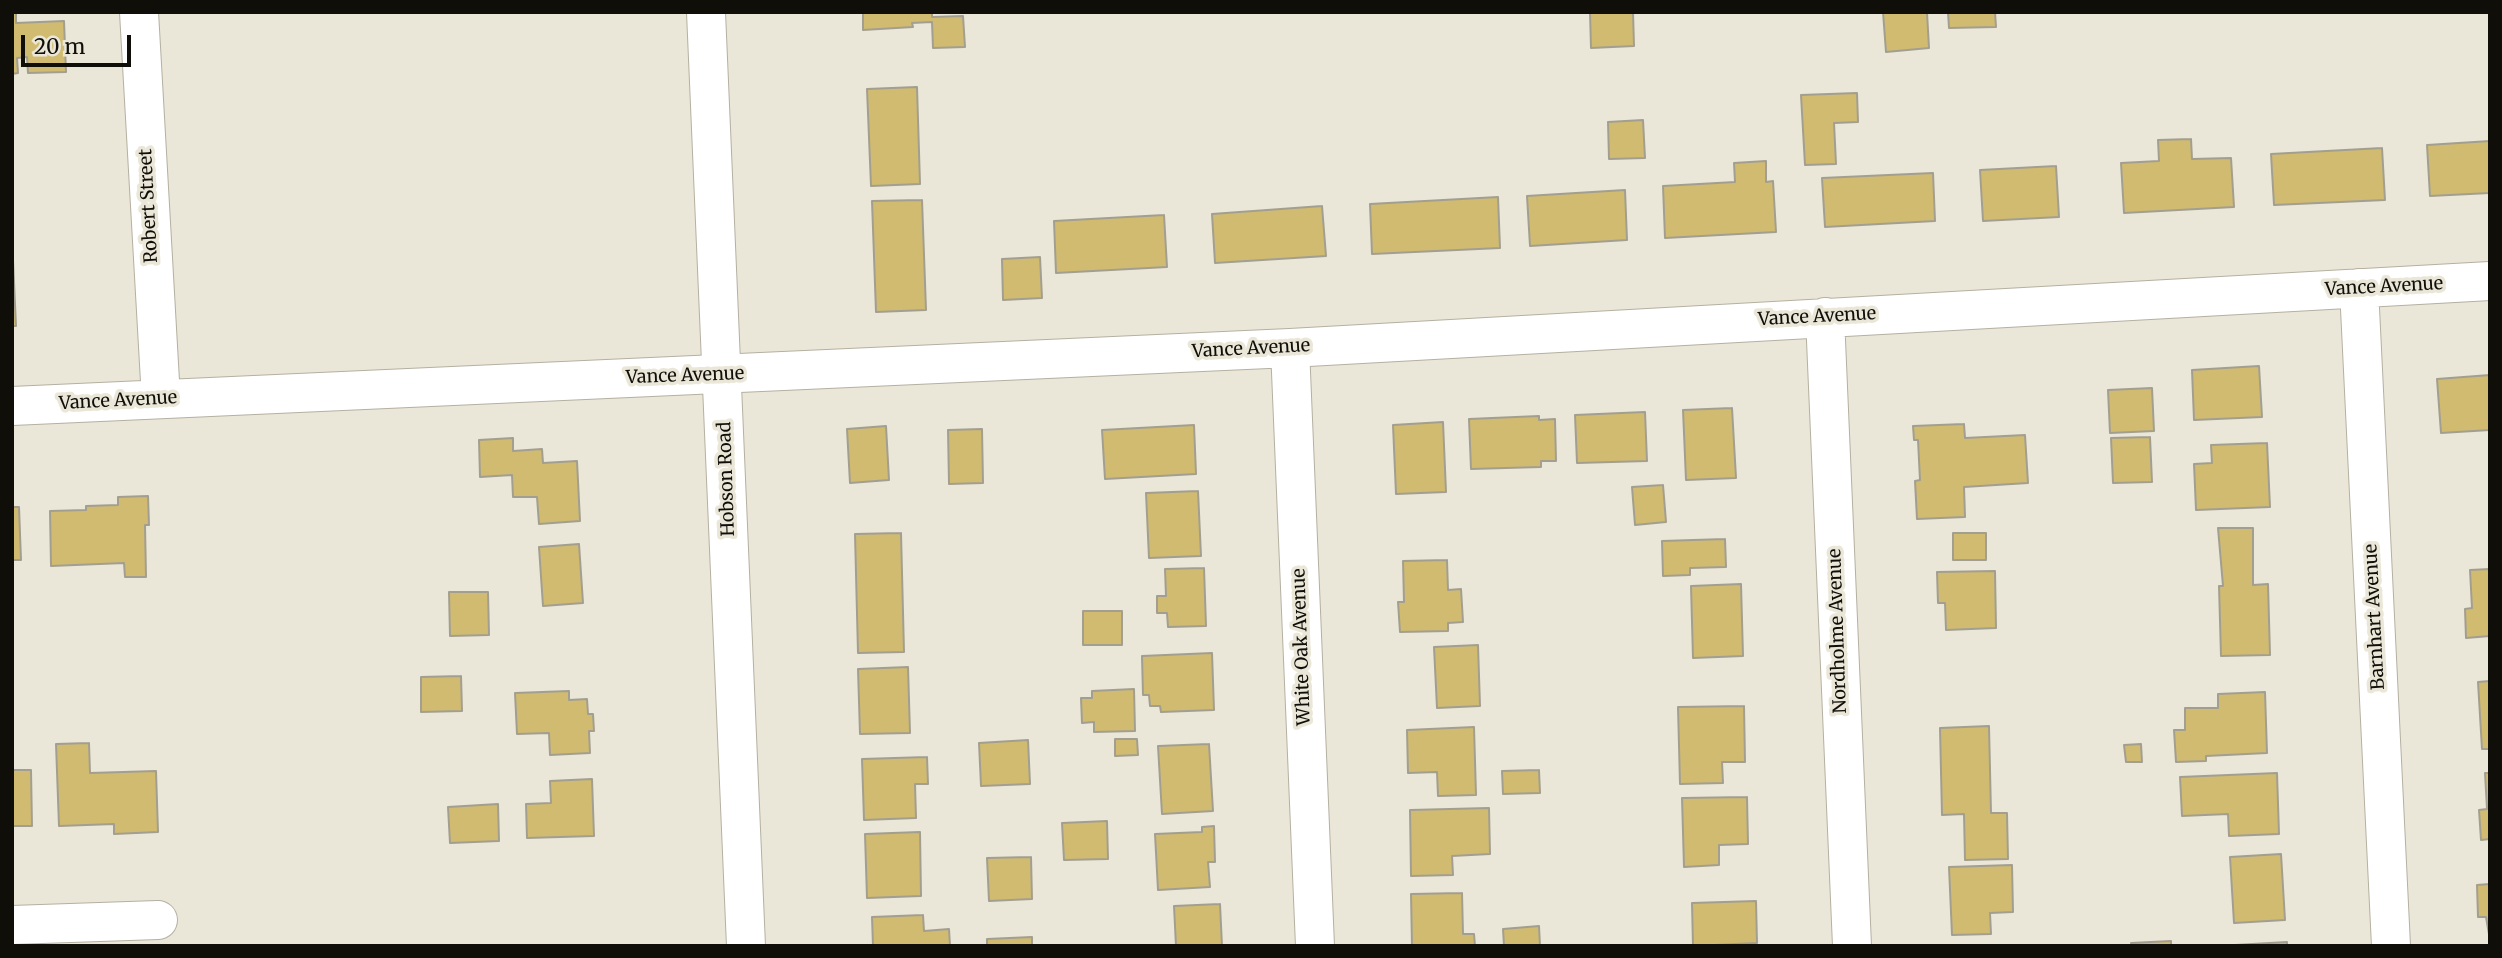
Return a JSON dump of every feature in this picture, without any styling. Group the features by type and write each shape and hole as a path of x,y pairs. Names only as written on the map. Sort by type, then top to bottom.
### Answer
{"street":[{"name":"Robert Street","path":"139,12 161,399"},
{"name":"Hobson Road","path":"706,12 746,946"},
{"name":"Vance Avenue","path":"12,406 1290,348 2490,281"},
{"name":"Barnhart Avenue","path":"2360,288 2390,946"},
{"name":"Nordholme Avenue","path":"1825,317 1852,946"},
{"name":"White Oak Avenue","path":"1290,348 1315,946"},
{"path":"12,925 158,920"}],"building":[{"path":"12,12 16,12 16,23 64,21 66,72 28,73 27,57 17,58 18,73 12,74"},
{"path":"863,12 932,12 932,17 963,16 965,47 933,48 932,22 912,23 913,27 863,30"},
{"path":"1590,12 1633,12 1634,46 1591,48"},
{"path":"1883,12 1927,12 1929,48 1886,52"},
{"path":"1948,12 1995,12 1996,27 1949,28"},
{"path":"917,87 920,184 871,186 867,89"},
{"path":"1857,93 1858,122 1834,123 1836,164 1805,165 1801,95"},
{"path":"1643,120 1645,158 1609,159 1608,122"},
{"path":"2191,139 2192,159 2231,158 2234,207 2124,213 2121,163 2159,161 2158,140"},
{"path":"2490,141 2490,193 2430,196 2427,145"},
{"path":"2382,148 2385,200 2274,205 2271,154"},
{"path":"1766,161 1766,182 1773,181 1776,232 1665,238 1663,186 1735,182 1734,163"},
{"path":"2056,166 2059,217 1983,221 1980,170"},
{"path":"1933,173 1935,221 1825,227 1822,178"},
{"path":"1625,190 1627,240 1530,246 1527,196"},
{"path":"1498,197 1500,248 1372,254 1370,204"},
{"path":"922,200 926,310 876,312 872,201"},
{"path":"1322,206 1326,256 1215,263 1212,214"},
{"path":"1164,215 1167,267 1056,273 1054,221"},
{"path":"12,238 16,326 12,326"},
{"path":"1040,257 1042,298 1003,300 1002,259"},
{"path":"2259,366 2262,417 2194,420 2192,370"},
{"path":"2490,375 2490,430 2441,433 2437,379"},
{"path":"2152,388 2154,431 2110,433 2108,390"},
{"path":"1732,408 1736,478 1686,480 1683,410"},
{"path":"1645,412 1647,461 1577,463 1575,415"},
{"path":"1539,416 1539,420 1555,419 1556,461 1541,461 1541,467 1471,469 1469,419"},
{"path":"1443,422 1446,492 1396,494 1393,425"},
{"path":"1964,424 1965,438 2025,435 2028,483 1964,487 1965,517 1917,519 1915,481 1920,480 1918,440 1914,440 1913,426"},
{"path":"1194,425 1196,474 1105,479 1102,430"},
{"path":"886,426 889,480 850,483 847,429"},
{"path":"982,429 983,483 949,484 948,430"},
{"path":"2150,437 2152,482 2113,483 2111,438"},
{"path":"513,438 513,451 542,449 543,463 577,461 580,521 539,524 537,497 513,497 512,475 480,477 479,440"},
{"path":"2267,443 2270,507 2196,510 2194,464 2212,463 2211,445"},
{"path":"1663,485 1666,522 1635,525 1632,487"},
{"path":"1198,491 1201,556 1149,558 1146,493"},
{"path":"148,496 149,525 145,525 146,577 125,577 124,563 51,566 50,511 86,510 86,506 118,505 118,497"},
{"path":"12,507 19,507 21,560 12,560"},
{"path":"2218,528 2253,528 2253,585 2268,584 2270,655 2221,656 2219,586 2223,586"},
{"path":"901,533 904,652 858,653 855,534"},
{"path":"1953,533 1986,533 1986,560 1953,560"},
{"path":"1725,539 1726,567 1690,568 1690,575 1663,576 1662,541"},
{"path":"579,544 583,603 543,606 539,547"},
{"path":"1447,560 1448,590 1461,589 1463,622 1448,623 1448,631 1400,632 1398,602 1404,602 1403,561"},
{"path":"1204,568 1206,626 1168,627 1167,613 1157,613 1157,596 1166,596 1165,569"},
{"path":"2490,569 2490,636 2466,638 2465,609 2472,608 2470,570"},
{"path":"1995,571 1996,628 1946,630 1945,603 1938,603 1937,572"},
{"path":"1741,584 1743,656 1693,658 1691,586"},
{"path":"449,592 488,592 489,635 450,636"},
{"path":"1083,611 1122,611 1122,645 1083,645"},
{"path":"1478,645 1480,706 1437,708 1434,647"},
{"path":"1212,653 1214,710 1161,712 1160,706 1150,706 1149,695 1143,695 1142,656"},
{"path":"908,667 910,733 860,734 858,669"},
{"path":"461,676 462,711 421,712 421,677"},
{"path":"2490,681 2490,749 2482,749 2478,682"},
{"path":"1134,689 1135,731 1094,732 1094,722 1082,723 1081,698 1092,698 1092,691"},
{"path":"569,691 569,700 587,699 588,714 593,714 594,731 589,731 590,753 550,755 549,733 517,734 515,693"},
{"path":"2265,692 2267,753 2206,756 2206,761 2176,762 2174,730 2185,730 2185,708 2218,708 2218,694"},
{"path":"1744,706 1745,762 1722,762 1723,783 1680,784 1678,707"},
{"path":"1989,726 1991,813 2007,813 2008,859 1965,860 1964,814 1942,815 1940,728"},
{"path":"1474,727 1476,795 1438,796 1437,772 1408,773 1407,730"},
{"path":"1115,739 1137,739 1138,755 1115,756"},
{"path":"1028,740 1030,784 981,786 979,743"},
{"path":"89,743 90,773 156,771 158,832 114,834 114,824 59,826 56,744"},
{"path":"1209,744 1213,811 1162,814 1158,746"},
{"path":"2141,744 2142,762 2126,762 2124,745"},
{"path":"927,757 928,784 915,784 916,818 864,820 862,759"},
{"path":"12,770 31,770 32,826 12,826"},
{"path":"1539,770 1540,793 1503,794 1502,771"},
{"path":"2277,773 2279,834 2229,836 2228,814 2182,816 2180,777"},
{"path":"2485,773 2490,773 2490,839 2481,840 2479,810 2487,809"},
{"path":"592,779 594,836 527,838 526,804 551,803 550,781"},
{"path":"1747,797 1748,844 1719,845 1719,865 1684,867 1682,798"},
{"path":"498,804 499,841 450,843 448,807"},
{"path":"1489,808 1490,854 1452,856 1453,875 1411,876 1410,810"},
{"path":"1107,821 1108,859 1064,860 1062,823"},
{"path":"1214,826 1215,862 1208,862 1210,887 1158,890 1155,834 1202,832 1202,827"},
{"path":"920,832 921,896 867,898 865,834"},
{"path":"2281,854 2285,920 2234,923 2230,857"},
{"path":"1031,857 1032,899 989,901 987,858"},
{"path":"2012,865 2013,912 1990,913 1991,934 1952,935 1949,867"},
{"path":"2490,884 2490,940 2486,917 2478,917 2477,885"},
{"path":"1462,893 1463,934 1474,934 1475,946 1412,946 1411,894"},
{"path":"1756,901 1757,943 1693,946 1692,903"},
{"path":"1220,904 1222,946 1176,946 1174,906"},
{"path":"923,915 924,931 949,929 950,946 873,946 872,917"},
{"path":"1539,926 1540,946 1504,946 1503,929"},
{"path":"1032,937 1032,946 987,946 987,939"},
{"path":"2171,941 2171,946 2132,946 2131,943"},
{"path":"2287,942 2287,946 2235,946 2235,945"}]}
